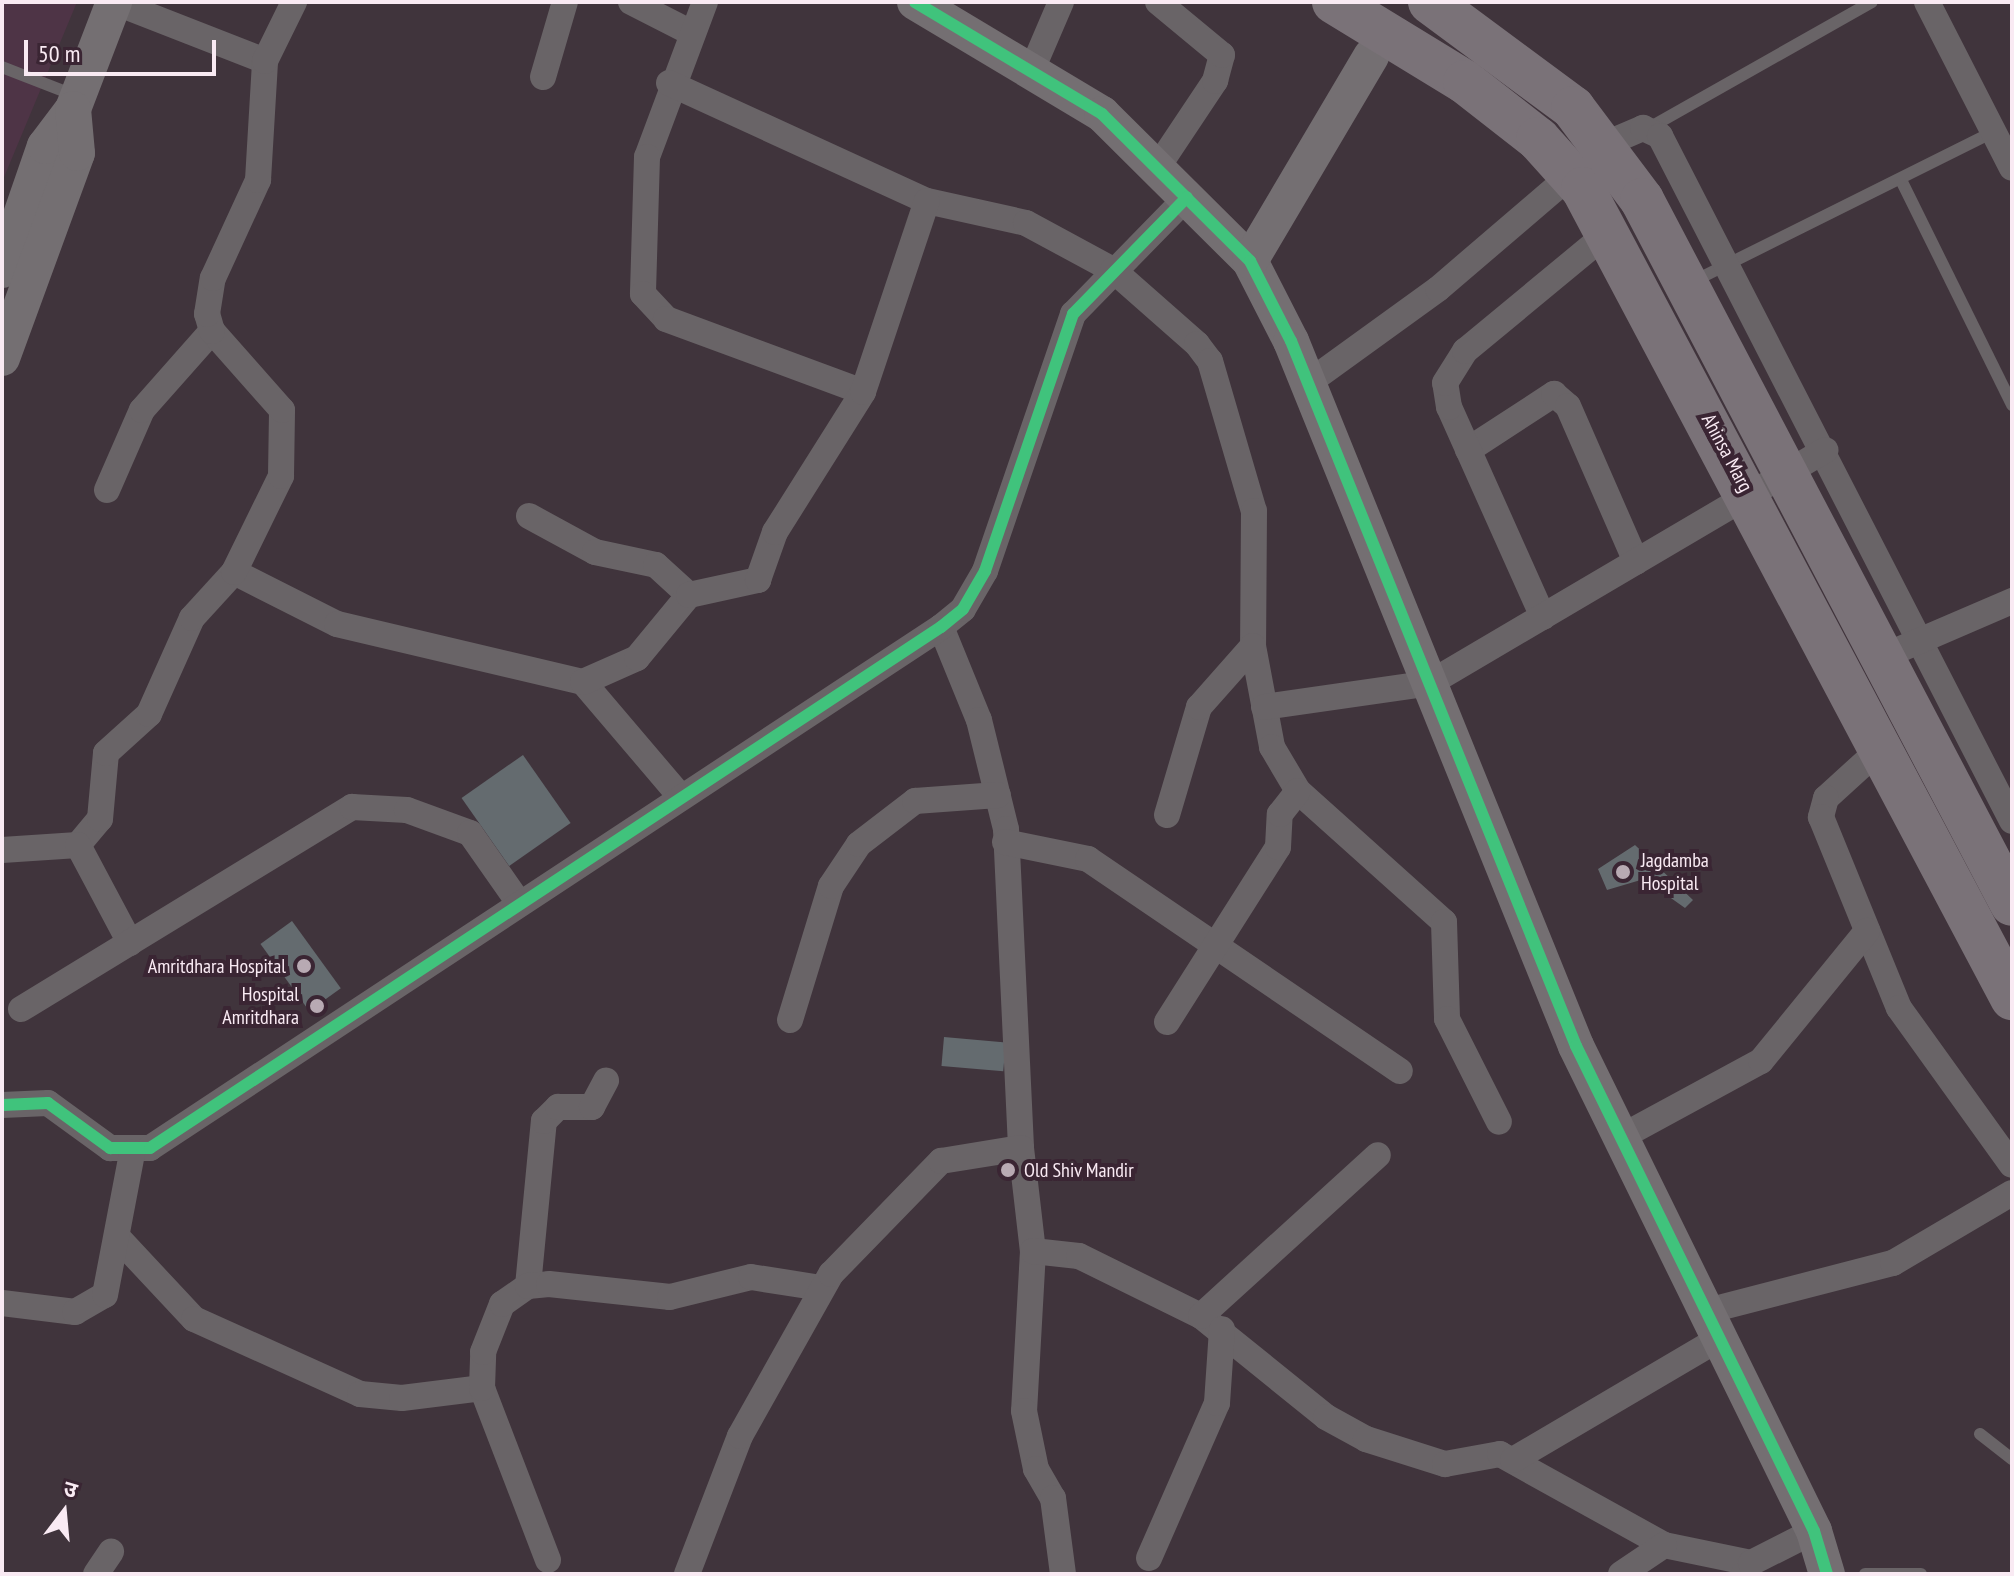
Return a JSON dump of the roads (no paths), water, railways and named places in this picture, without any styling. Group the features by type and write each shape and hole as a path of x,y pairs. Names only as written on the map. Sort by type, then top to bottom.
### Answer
{"highway":[{"name":"Ahinsa Marg","path":"1434,3 1573,108 1609,232 1668,296 1786,473 2012,904"},
{"name":"Ahinsa Marg","path":"1372,26 1526,129 1586,160 1642,200 1668,296 1749,495 2012,998"}],"street":[{"path":"2,270 45,146 75,103 114,2 265,61"},
{"path":"107,490 142,410 212,331 213,278 258,180 265,61 294,2"},
{"path":"543,77 565,2"},
{"path":"631,2 690,32"},
{"path":"705,2 669,83 642,180 643,294 666,319 863,392"},
{"path":"915,2 1102,114 1250,261 1308,383 1576,1046 1814,1531 1827,1574"},
{"path":"1031,72 1061,2"},
{"path":"1157,168 1215,81 1222,55 1158,2"},
{"path":"1927,2 2012,168"},
{"path":"1250,261 1372,26 1434,3"},
{"path":"669,83 927,201 1002,213 1113,270 1182,327 1210,361 1254,511 1253,646 1272,747 1298,791 1444,922 1447,1019 1499,1122"},
{"path":"2,358 77,153 75,103"},
{"path":"1308,383 1438,289 1586,160 1649,128 1731,264 2012,821"},
{"path":"2,1105 48,1103 110,1148 132,1153 150,1148 680,796 941,627 963,609 985,571 1073,314 1187,197"},
{"path":"583,682 637,658 689,595 758,580 775,532 863,392 927,201"},
{"path":"1543,617 1449,407 1445,383 1452,367 1609,232"},
{"path":"2,850 78,845 100,819 106,753 149,714 192,618 234,572 281,476 285,422 275,396 212,331"},
{"path":"1468,450 1554,394 1568,406 1636,562"},
{"path":"1264,707 1430,683 1826,450"},
{"path":"529,516 595,552 656,565 689,595"},
{"path":"234,572 337,624 583,682 680,796"},
{"path":"1882,657 2012,601"},
{"path":"941,627 979,720 998,795 1005,842 1021,1148 1033,1251 1024,1411 1036,1469 1053,1498 1063,1574"},
{"path":"1167,815 1199,707 1253,646"},
{"path":"1881,748 1822,805 1867,931 1899,1008 2012,1165"},
{"path":"1167,1022 1220,947 1278,847 1281,809 1298,791"},
{"path":"790,1020 831,886 859,844 915,801 998,795"},
{"path":"21,1009 352,807 407,810 470,833 519,903"},
{"path":"1005,842 1081,855 1400,1071"},
{"path":"78,845 130,943"},
{"path":"1621,1137 1761,1061 1867,931"},
{"path":"528,1286 544,1121 558,1107 592,1107 606,1081"},
{"path":"687,1574 740,1436 821,1288 924,1172 941,1161 1021,1148"},
{"path":"2,1303 54,1314 87,1310 105,1295 120,1240 132,1153"},
{"path":"1212,1322 1378,1155"},
{"path":"1513,1460 1713,1324 1893,1263 2012,1193"},
{"path":"120,1240 194,1319 360,1394 402,1398 482,1388"},
{"path":"1033,1251 1079,1256 1212,1322 1326,1417 1366,1439 1445,1464 1487,1453 1513,1460 1664,1545 1747,1568 1814,1531"},
{"path":"548,1560 482,1388 492,1322 502,1304 528,1286 670,1297 751,1277 821,1288"},
{"path":"1149,1558 1222,1387 1212,1322"},
{"path":"1621,1574 1664,1545"},
{"path":"96,1574 111,1552"}],"lane":[{"path":"1649,128 1872,2"},
{"path":"2,67 75,103"},
{"path":"1668,296 1902,182 1993,132"},
{"path":"1902,182 2012,405"},
{"path":"1980,1434 2012,1459"},
{"path":"1865,1574 1921,1574"}],"place":[{"name":"Jagdamba Hospital","path":"1623,872"},
{"name":"Amritdhara Hospital","path":"304,966"},
{"name":"Hospital Amritdhara","path":"317,1006"},
{"name":"Old Shiv Mandir","path":"1008,1170"}]}
